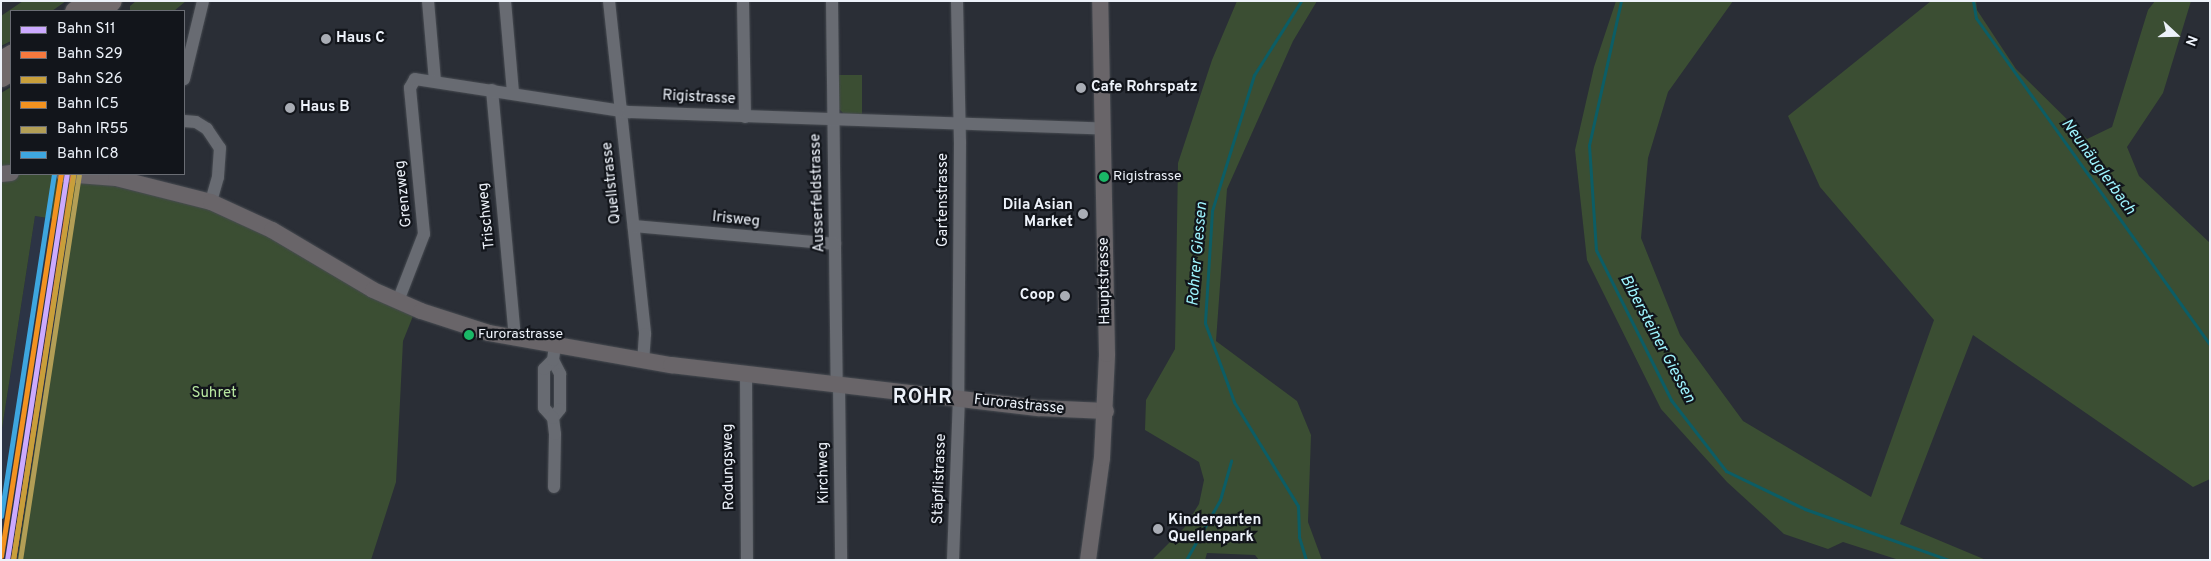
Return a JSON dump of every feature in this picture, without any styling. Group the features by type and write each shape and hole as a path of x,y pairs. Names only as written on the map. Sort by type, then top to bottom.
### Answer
{"highway":[{"path":"75,10 88,1"},
{"path":"100,10 112,1"}],"main road":[{"name":"Hauptstrasse","path":"1088,560 1106,411 1100,1"},
{"name":"Furorastrasse","path":"76,175 150,184 211,202 272,230 398,301 462,326 515,339 554,353 643,360 958,399 1064,410 1106,411"}],"street":[{"path":"185,75 203,1"},
{"path":"428,1 435,81"},
{"path":"505,1 513,93"},
{"name":"Quellstrasse","path":"609,1 645,334 643,360"},
{"path":"744,1 745,117"},
{"name":"Ausserfeldstrasse","path":"832,1 832,120 838,385"},
{"name":"Gartenstrasse","path":"957,1 960,125 958,399"},
{"name":"Rigistrasse","path":"415,80 435,81 621,110 745,117 1103,130"},
{"name":"Grenzweg","path":"398,301 424,234 410,88 415,80"},
{"name":"Trischweg","path":"492,90 515,339"},
{"path":"185,121 196,122 207,129 220,148 218,177 211,202"},
{"name":"Irisweg","path":"634,226 835,244"},
{"path":"554,353 544,369 544,408 553,418 554,487"},
{"name":"Rodungsweg","path":"746,374 747,560"},
{"name":"Kirchweg","path":"838,385 841,560"},
{"name":"Stäpflistrasse","path":"953,560 958,399"}],"shaded area":[{"path":"35,216 73,222 43,422 39,422 17,560 1,560 1,435"}],"green space":[{"path":"23,1 66,1 53,10 10,10 10,42 1,46 1,16"},
{"path":"136,1 186,1 175,10 130,10 130,6"},
{"path":"1237,1 1317,1 1293,41 1227,189 1216,341 1297,401 1311,435 1308,522 1322,560 1259,560 1255,555 1207,553 1205,560 1152,560 1184,528 1199,504 1204,480 1199,462 1145,430 1146,400 1175,349 1178,163 1212,60"},
{"path":"1616,1 1733,1 1668,92 1648,158 1641,238 1680,335 1743,421 1871,497 1934,320 1820,187 1788,116 1931,1 1976,1 1977,10 2016,69 2087,139 2112,127 2148,10 2155,1 2191,1 2163,93 2127,147 2139,176 2210,243 2210,479 2193,487 1973,335 1900,524 1986,560 1899,560 1843,542 1828,549 1784,534 1727,482 1661,409 1587,260 1575,150 1594,67"},
{"path":"836,75 862,75 862,116 844,114 838,108"},
{"name":"Suhret","path":"10,88 10,175 67,175 206,208 270,237 370,296 413,316 403,341 396,482 371,560 17,560 39,421 43,422 73,222 35,216 1,435 1,93"}],"waterway":[{"name":"Rohrer Giessen","path":"1301,1 1254,75 1212,211 1205,323 1234,402 1298,506 1299,537 1306,560"},
{"name":"Bibersteiner Giessen","path":"1621,1 1589,145 1596,250 1671,400 1726,471 1805,509 1949,560"},
{"name":"Neunäuglerbach","path":"1973,1 1976,18 2210,345"},
{"path":"1186,560 1220,500 1231,461"}],"rail line":[{"name":"IC8","path":"1,516 54,175"},
{"name":"IC5","path":"1,556 61,175"},
{"name":"S11","path":"7,560 67,175"},
{"name":"S29","path":"13,560 73,175"},
{"name":"S26","path":"13,560 73,175"},
{"name":"IR55","path":"20,560 79,176"}],"place":[{"name":"Haus C","path":"326,39"},
{"name":"Cafe Rohrspatz","path":"1081,88"},
{"name":"Haus B","path":"290,108"},
{"name":"Rigistrasse","path":"1104,177"},
{"name":"Dila Asian Market","path":"1083,214"},
{"name":"Coop","path":"1065,296"},
{"name":"Furorastrasse","path":"469,335"},
{"name":"Kindergarten Quellenpark","path":"1158,529"}],"district":[{"name":"ROHR","path":"923,398"}]}
